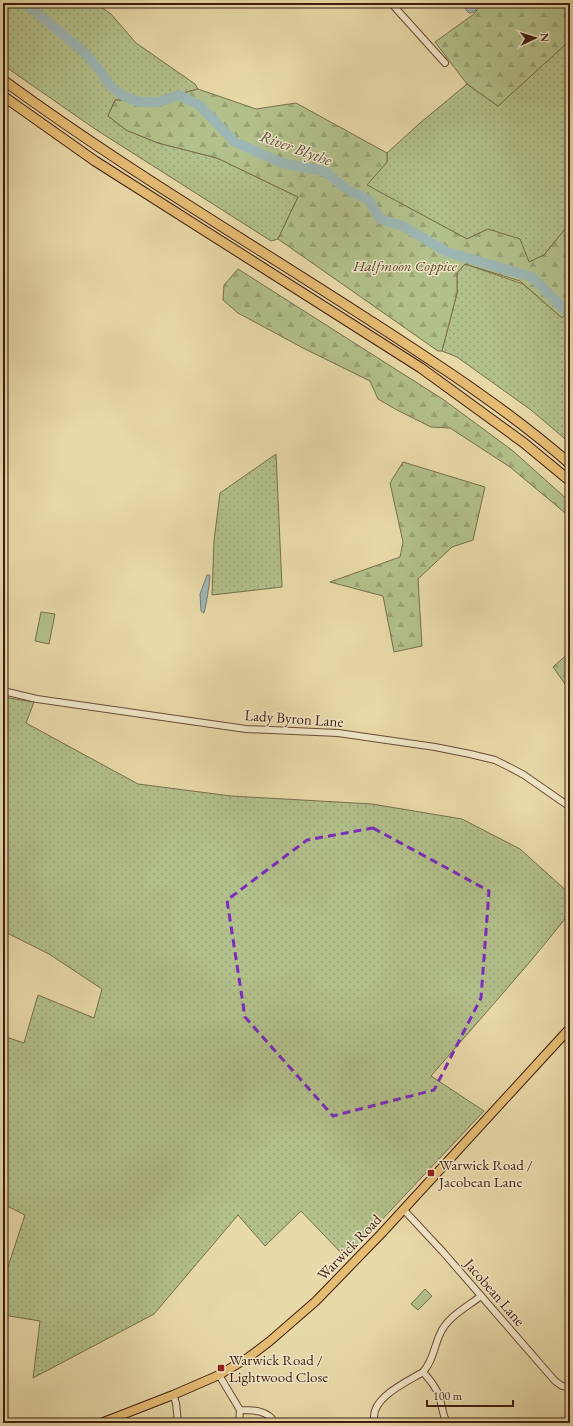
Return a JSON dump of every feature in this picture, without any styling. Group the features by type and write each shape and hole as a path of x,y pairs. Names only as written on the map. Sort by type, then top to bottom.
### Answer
{"highway":[{"path":"3,80 114,158 424,356 511,416 570,464"},
{"path":"3,96 101,165 420,368 524,443 570,481"}],"main road":[{"name":"Warwick Road","path":"101,1423 219,1375 249,1357 270,1341 316,1301 403,1210 570,1028"}],"street":[{"path":"391,3 445,63"},
{"name":"Lady Byron Lane","path":"3,691 37,699 246,729 338,733 435,747 470,754 495,760 509,767 524,775 570,807"},
{"name":"Jacobean Lane","path":"403,1210 555,1381 562,1386 570,1387"},
{"path":"376,1423 374,1412 383,1398 423,1372 428,1367 440,1334 445,1326 450,1320 481,1296"},
{"path":"423,1372 434,1385 440,1398 447,1423"},
{"path":"219,1375 240,1410 239,1423"},
{"path":"173,1395 176,1404 178,1423"},
{"path":"240,1410 264,1412 272,1417 275,1423"}],"highlighted area":[{"path":"373,828 489,891 481,998 434,1090 333,1116 245,1017 227,900 307,840"}],"green space":[{"path":"3,3 95,3 111,14 136,43 195,84 198,89 155,101 115,100 108,116 126,130 158,143 217,158 298,197 278,239 271,241 95,129 3,65"},
{"path":"482,3 570,3 570,49 566,44 498,106 467,84 435,42 474,14"},
{"path":"566,44 570,49 570,223 544,255 529,262 488,229 467,239 366,185 387,162 387,153 467,84 498,106"},
{"name":"Halfmoon Coppice","path":"198,89 256,109 296,103 387,153 387,162 367,185 467,239 488,229 520,239 529,262 544,255 570,223 570,309 562,318 520,281 465,264 457,273 457,293 442,351 438,351 278,239 298,197 217,158 158,143 126,130 108,116 115,100 155,101"},
{"path":"465,264 523,284 561,317 570,309 570,443 531,410 457,357 442,351 457,293 457,273"},
{"path":"238,269 444,400 513,451 570,502 570,517 510,467 450,428 431,427 397,410 378,399 370,381 303,348 238,313 223,300 224,285"},
{"path":"276,454 282,587 212,595 214,541 220,493"},
{"path":"403,462 485,487 473,540 452,547 418,579 422,646 394,652 383,596 330,582 400,557 403,542 390,483"},
{"path":"41,612 55,614 49,644 35,641"},
{"path":"570,652 570,691 553,667"},
{"path":"3,697 34,702 26,723 138,784 231,796 372,804 462,819 520,849 570,894 570,913 529,963 431,1076 484,1111 346,1258 301,1211 265,1246 238,1215 154,1314 33,1378 40,1321 3,1315 3,1282 25,1215 3,1204 3,1036 24,1043 38,995 94,1018 102,989 49,954 3,931"},
{"path":"425,1289 432,1296 418,1310 411,1304"}],"water":[{"path":"460,3 479,3 474,11 469,13"},
{"path":"207,575 210,575 204,613 201,611 200,594"}],"waterway":[{"name":"River Blythe","path":"25,3 84,52 98,68 110,86 124,96 139,102 158,102 179,95 199,105 235,142 282,163 324,171 348,190 369,200 380,219 403,226 447,252 532,277 570,315"}],"place":[{"name":"Warwick Road / Jacobean Lane","path":"431,1173"},
{"name":"Warwick Road / Lightwood Close","path":"221,1368"}]}
